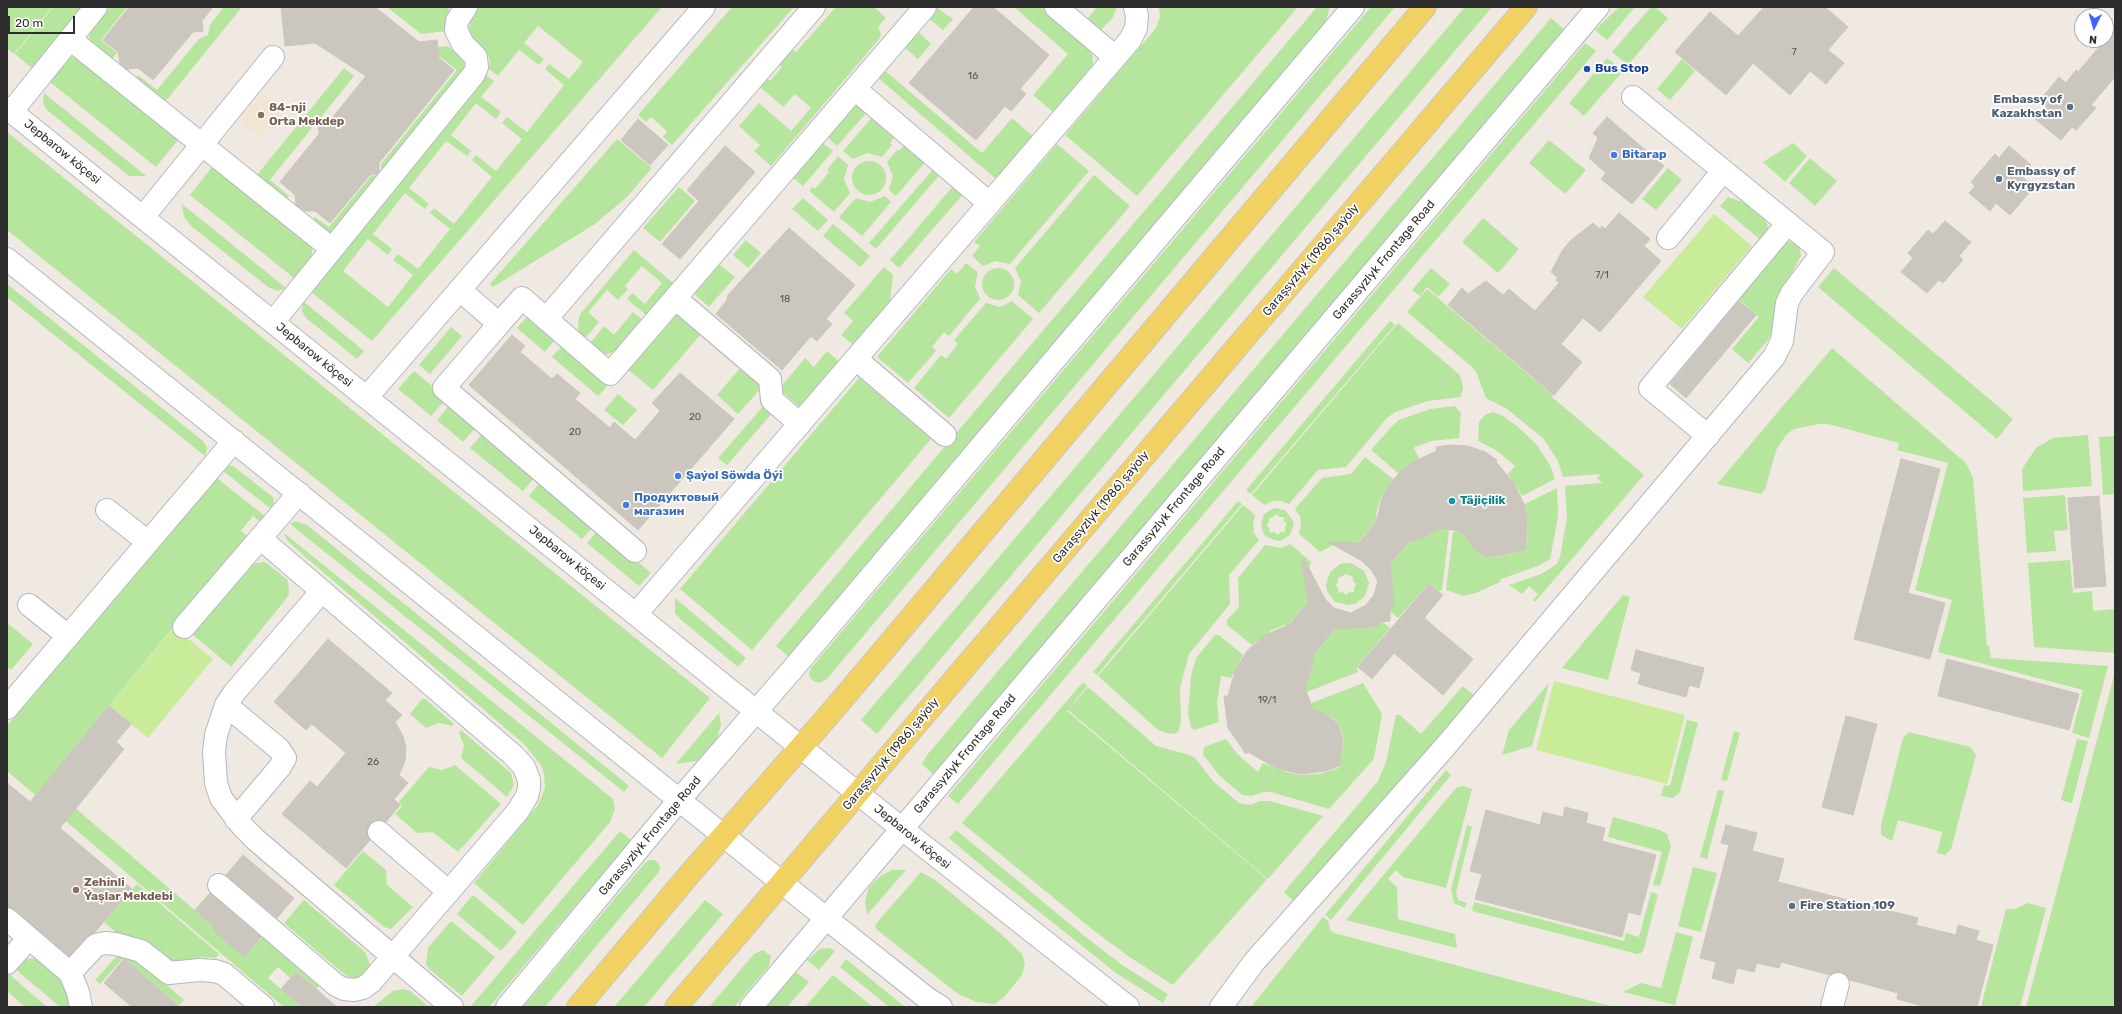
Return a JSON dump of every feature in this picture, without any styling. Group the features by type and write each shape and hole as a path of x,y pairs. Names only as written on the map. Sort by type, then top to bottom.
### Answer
{"main road":[{"path":"578,1007 801,747 1425,7"},
{"name":"Garaşsyzlyk (1986) şaýoly","path":"676,1007 1526,7"}],"street":[{"path":"9,110 96,7"},
{"path":"273,322 474,74 477,68 476,56 463,44 456,30 457,21 466,7"},
{"path":"367,397 704,7"},
{"path":"546,319 814,7"},
{"path":"635,551 444,388 522,298 610,374 925,7"},
{"path":"1056,7 1115,57"},
{"path":"636,614 1130,40 1136,28 1137,16 1135,7"},
{"name":"Garassyzlyk Frontage Road","path":"507,1007 680,799 757,711 1353,7"},
{"name":"Garassyzlyk Frontage Road","path":"751,1007 827,919 901,828 1598,7"},
{"path":"70,39 332,249"},
{"path":"143,217 273,57"},
{"path":"855,89 989,203"},
{"path":"1221,1007 1254,962 1444,748 1774,358 1782,341 1787,303 1792,293 1823,252 1633,97"},
{"name":"Jepbarow köçesi","path":"9,110 901,828 1128,1007"},
{"path":"1668,238 1723,171"},
{"path":"1708,436 1650,388 1788,223"},
{"path":"7,259 680,799 782,883 928,999 941,1007"},
{"path":"460,290 499,324"},
{"path":"675,298 770,379 772,400 800,424"},
{"path":"856,359 945,435"},
{"path":"7,708 234,441"},
{"path":"184,627 299,493"},
{"path":"107,510 148,542"},
{"path":"219,885 336,985 344,989 354,990 363,988 371,982 393,957 523,804 529,788 527,774 513,755 260,538"},
{"path":"322,591 234,693 226,705 216,735 214,768 221,798 236,819 256,840 452,1007"},
{"path":"29,605 68,636"},
{"path":"226,705 279,750 285,758 280,767 236,819"},
{"path":"379,832 448,892"},
{"path":"7,919 70,973 78,992 81,1007"},
{"path":"7,963 29,938"},
{"path":"70,973 96,945 105,943 116,944 141,951 169,973 199,970 215,971 224,974 263,1007"},
{"path":"1832,1007 1838,984"}],"shaded area":[{"name":"84-nji Orta Mekdep","path":"263,93 283,109 259,138 239,121"}],"green space":[{"path":"8,7 52,7 14,54 7,48"},
{"path":"53,7 83,7 33,69 15,54"},
{"path":"110,7 127,7 101,40 117,53 112,59 91,42 89,38 90,32"},
{"path":"224,7 242,7 165,102 136,78 138,75 157,90 199,39 208,35 210,25"},
{"path":"387,7 449,7 447,31 421,34"},
{"path":"479,7 662,7 372,341 311,292 486,75 494,81 481,97 501,112 496,119 476,103 451,135 471,151 467,156 446,141 409,188 429,204 425,209 405,193 373,234 392,249 388,255 368,239 343,271 388,307 413,275 393,260 398,254 418,269 450,229 430,213 434,208 454,224 492,177 472,160 476,155 496,171 522,139 502,123 507,117 527,132 564,85 545,69 549,64 569,79 583,62 538,26 524,43 544,59 539,65 519,50 498,76 489,69 490,60 487,52 472,37 469,31 470,18"},
{"path":"732,7 794,7 672,145 663,137 667,131 651,117 646,122 638,115"},
{"path":"836,7 874,7 886,18 878,27 881,34 880,38 771,166 754,151 760,145 739,126 759,103 791,131 811,108 795,94 783,107 760,87 768,79 770,81 782,67 777,63 791,48 796,52"},
{"path":"936,7 953,19 943,30 927,17"},
{"path":"1014,7 1042,7 1087,46 1092,53 1093,63 1091,71 1054,113 1033,95 1068,54"},
{"path":"1097,7 1117,7 1113,17 1101,30 1087,19"},
{"path":"1159,7 1298,7 1137,196 1065,135 1156,28 1160,17"},
{"path":"1317,7 1330,7 1325,23 789,657 776,646"},
{"path":"1371,7 1395,7 826,680 820,683 811,679 809,674 811,668"},
{"path":"1465,7 1492,7 877,734 861,720"},
{"path":"1619,7 1635,7 1607,40 1595,30"},
{"path":"1651,7 1655,7 1668,18 1628,65 1612,52"},
{"path":"1551,18 1565,30 933,774 922,764 927,755"},
{"path":"916,30 931,44 918,59 903,46"},
{"path":"1585,43 1596,51 958,804 948,796"},
{"path":"448,46 461,58 464,63 464,69 381,172 381,164 457,70 439,56 438,47"},
{"path":"72,57 76,58 178,140 156,167 50,82 68,59"},
{"path":"1607,58 1623,71 1584,116 1569,103"},
{"path":"1682,59 1695,71 1670,100 1657,89"},
{"path":"344,68 354,76 322,116 313,120 311,129 270,180 289,196 286,199 257,175"},
{"path":"883,69 982,153 1012,118 1034,137 997,180 876,76"},
{"path":"44,93 146,176 129,176 47,110 43,103"},
{"path":"856,99 869,110 837,146 825,135"},
{"path":"874,115 897,134 890,143 892,145 882,157 867,153 853,159 843,151"},
{"path":"7,132 710,698 662,758 7,230"},
{"path":"617,139 652,168 626,198 595,224 493,287 490,284"},
{"path":"1549,140 1586,170 1565,194 1529,163"},
{"path":"820,141 833,151 803,186 791,176"},
{"path":"907,143 927,160 896,196 889,190 893,176 887,162 897,150 899,151"},
{"path":"1793,143 1807,156 1785,182 1763,162"},
{"path":"1057,144 1089,171 1010,264 996,261 983,266 972,256 980,246 974,242"},
{"path":"838,156 848,165 844,179 850,193 834,212 809,191 812,187 815,189 829,172 827,170"},
{"path":"1810,158 1837,181 1815,206 1789,183"},
{"path":"866,161 872,161 881,166 885,172 885,184 881,190 872,195 866,195 857,190 852,181 852,175 857,166"},
{"path":"212,167 312,248 312,257 294,278 190,195"},
{"path":"935,167 942,172 876,249 869,243"},
{"path":"1668,168 1682,180 1656,210 1642,199"},
{"path":"378,175 330,235 312,220 315,217 329,227 371,176"},
{"path":"1094,175 1130,206 1039,313 1018,295 1021,281 1015,268"},
{"path":"955,184 965,192 899,268 890,260"},
{"path":"679,187 695,201 660,242 643,228"},
{"path":"885,196 891,202 862,236 839,217 856,198 870,202"},
{"path":"1728,197 1745,203 1766,221 1770,233 1763,242 1720,206"},
{"path":"803,198 828,220 818,231 792,209"},
{"path":"182,204 286,288 278,291 268,287 191,226 184,217"},
{"path":"1714,214 1752,246 1682,329 1643,297"},
{"path":"1483,218 1519,249 1498,273 1462,242"},
{"path":"833,224 870,256 860,267 823,236"},
{"path":"746,240 761,253 748,268 733,255"},
{"path":"1785,242 1797,244 1801,256 1781,293 1773,330 1768,340 1748,363 1732,349 1759,317 1736,297"},
{"path":"634,250 673,283 646,315 627,299 632,293 645,304 662,283 642,266 625,286 628,289 618,300 607,290 588,312 599,322 582,342 579,336 578,328 579,317"},
{"path":"716,262 735,277 709,307 691,291"},
{"path":"966,263 978,272 975,286 980,299 949,336 944,332 932,347 936,351 908,383 877,357 951,269 957,274"},
{"path":"884,267 893,275 889,312 857,348 841,335 853,321 844,313"},
{"path":"995,268 1001,268 1011,275 1014,284 1013,290 1007,297 1001,300 995,300 985,293 982,287 982,281 989,271"},
{"path":"1431,268 1450,284 1438,297 1427,287 1420,296 1412,290"},
{"path":"1834,268 2013,419 1997,439 1818,287"},
{"path":"7,284 203,441 207,448 205,456 7,297"},
{"path":"1427,289 1553,395 1552,397 1644,475 1535,602 1533,600 1538,594 1529,586 1522,594 1509,585 1541,574 1557,564 1560,557 1567,517 1565,486 1602,483 1597,478 1601,474 1563,477 1558,461 1543,438 1507,409 1486,398 1476,372 1472,367 1407,312"},
{"path":"303,301 364,351 357,359 306,318 302,311"},
{"path":"1012,301 1033,319 949,418 914,388 941,355 946,359 958,344 954,340 986,303 1000,307"},
{"path":"675,311 701,334 653,390 626,368"},
{"path":"633,312 642,320 617,350 608,354 603,354 587,347 604,326 614,335"},
{"path":"527,317 555,340 545,352 517,328"},
{"path":"1390,321 1395,325 1251,494 1246,490"},
{"path":"1398,323 1460,375 1463,388 1461,397 1428,401 1395,412 1386,419 1346,467 1318,470 1289,504 1281,501 1273,501 1264,505 1252,495"},
{"path":"451,327 462,336 430,374 419,365"},
{"path":"562,346 608,385 598,396 552,357"},
{"path":"1832,348 1966,463 1973,478 1987,646 1989,646 1991,658 2108,666 2089,738 2072,733 2083,690 1938,652 1952,600 1915,590 1948,463 1897,450 1899,443 1828,424 1819,424 1794,429 1787,434 1777,448 1765,489 1761,494 1717,484"},
{"path":"827,351 843,365 804,411 779,389 805,358 814,367"},
{"path":"742,366 764,385 738,414 717,395"},
{"path":"414,371 447,398 431,416 398,389"},
{"path":"859,378 931,439 752,650 680,589"},
{"path":"618,394 637,410 623,425 604,410"},
{"path":"451,403 478,425 463,442 437,420"},
{"path":"766,403 774,411 727,465 718,458"},
{"path":"1455,406 1461,413 1459,438 1432,441 1415,447 1414,448 1419,458 1398,473 1371,450 1399,420 1430,409"},
{"path":"1493,412 1503,416 1517,426 1536,444 1550,465 1555,479 1522,496 1508,474 1515,466 1496,450 1478,441 1479,422 1485,415"},
{"path":"485,431 537,475 523,491 470,448"},
{"path":"2088,435 2092,486 2023,491 2022,469 2036,448 2053,438"},
{"path":"2115,436 2115,494 2103,495 2099,437"},
{"path":"1365,457 1393,479 1381,498 1376,513 1377,521 1358,543 1338,543 1320,552 1299,534 1301,524 1300,516 1295,509 1322,478 1351,474"},
{"path":"227,466 233,466 273,497 274,504 271,509 223,471"},
{"path":"217,478 267,518 262,523 253,516 241,531 250,538 228,560 46,783 212,925 215,932 244,957 262,937 319,986 316,989 296,971 290,978 278,967 268,978 302,1007 284,1007 7,771 7,726"},
{"path":"542,480 595,525 582,539 529,496"},
{"path":"1557,488 1558,517 1550,559 1538,566 1501,579 1500,582 1476,593 1463,596 1446,590 1453,532 1462,531 1475,550 1485,556 1500,557 1523,550 1527,543 1528,528 1525,504"},
{"path":"2065,495 2068,530 2054,531 2056,551 2027,553 2023,498"},
{"path":"1238,501 1242,504 1097,675 1093,672"},
{"path":"1243,505 1255,515 1253,524 1254,533 1259,540 1229,575 1230,604 1189,654 1180,688 1181,721 1179,730 1175,734 1166,733 1158,730 1098,676"},
{"path":"1274,508 1285,510 1292,519 1294,525 1290,535 1280,541 1264,535 1261,525 1264,514","holes":["1276,514 1280,517 1284,517 1284,521 1287,524 1285,527 1285,532 1280,532 1278,535 1274,532 1270,533 1269,528 1266,525 1269,522 1269,518"]},
{"path":"295,521 307,525 629,786 624,792 290,524"},
{"path":"1441,527 1449,531 1442,590 1439,591 1429,583 1398,618 1385,607 1387,568 1411,541 1422,539"},
{"path":"599,529 651,573 639,586 587,543"},
{"path":"284,533 613,799 615,809 610,822 523,925 474,883 538,805 545,788 544,774 541,765 524,744 302,554 287,540"},
{"path":"1290,544 1311,562 1305,581 1308,601 1287,626 1285,625 1272,630 1252,645 1227,625 1227,620 1239,607 1238,578 1265,545 1281,548"},
{"path":"2070,560 2073,593 2092,591 2093,611 2115,609 2115,653 2034,647 2028,563"},
{"path":"265,562 288,580 289,594 231,667 192,634 246,568 256,563"},
{"path":"1340,564 1353,564 1364,571 1369,583 1365,596 1355,604 1348,605 1335,602 1327,591 1326,585 1330,572","holes":["1346,574 1353,577 1353,581 1356,584 1354,592 1349,592 1346,595 1343,592 1339,593 1338,588 1335,585 1338,582 1338,578"]},
{"path":"1623,595 1630,597 1608,680 1562,668"},
{"path":"675,598 746,658 738,667 680,619 675,613"},
{"path":"1376,617 1390,628 1357,667 1358,672 1307,692 1304,688 1313,667 1313,656 1338,626"},
{"path":"7,623 33,644 11,670 7,667"},
{"path":"174,627 213,659 148,738 109,706"},
{"path":"1215,635 1219,635 1243,655 1231,678 1221,676 1217,703 1219,722 1194,730 1191,727 1188,714 1191,676 1196,658"},
{"path":"2115,672 2115,1007 2026,1007"},
{"path":"1554,681 1685,715 1667,784 1536,750"},
{"path":"1083,682 1087,686 1067,711 1267,879 1173,985 1128,956 1093,930 962,823"},
{"path":"1363,683 1382,714 1375,753 1373,760 1329,809 1271,792 1264,792 1251,796 1242,795 1220,776 1203,755 1204,747 1226,739 1237,754 1258,772 1263,763 1286,772 1302,775 1319,774 1339,768 1344,741 1340,726 1336,720 1312,708 1312,703"},
{"path":"1549,683 1532,746 1502,755 1509,730"},
{"path":"1463,686 1476,697 1294,902 1284,892 1378,781 1386,762 1396,715 1400,715 1421,734"},
{"path":"1088,687 1156,746 1190,755 1196,759 1213,781 1239,803 1251,805 1260,801 1270,801 1323,816 1268,879 1068,710"},
{"path":"422,699 425,699 454,724 452,726 439,723 426,728 410,714"},
{"path":"719,713 721,725 716,742 704,756 696,761 676,764"},
{"path":"1687,720 1698,723 1680,792 1673,798 1661,796 1664,785 1670,786"},
{"path":"461,730 511,773 514,785 507,797 461,758 464,745 459,733"},
{"path":"1734,731 1740,733 1727,781 1721,780"},
{"path":"1909,732 1970,747 1976,755 1951,849 1945,855 1937,853 1942,832 1898,820 1892,841 1881,835 1881,825 1903,738"},
{"path":"2077,739 2088,741 2072,803 2061,800"},
{"path":"455,765 501,804 458,852 433,832 417,833 395,814 402,806 398,803 429,767 442,770"},
{"path":"1446,770 1451,775 1331,920 1325,915"},
{"path":"1463,786 1472,789 1446,888 1403,877 1396,870 1388,879 1397,887 1398,919 1455,934 1457,948 1346,920 1456,788"},
{"path":"1718,790 1724,791 1707,859 1700,857"},
{"path":"1613,817 1660,830 1667,834 1671,846 1660,886 1653,885 1662,852 1608,837"},
{"path":"1467,825 1472,827 1456,893 1458,900 1467,903 1465,908 1454,903 1451,890"},
{"path":"956,830 1087,938 1122,965 1168,994 1163,1003 1116,973 977,862 949,838"},
{"path":"620,831 631,840 489,1007 470,1007"},
{"path":"363,851 386,870 387,885 413,907 391,929 384,927 334,885"},
{"path":"650,860 655,860 659,864 660,869 658,873 545,1007 523,1007 645,863"},
{"path":"1693,867 1717,873 1701,932 1678,926"},
{"path":"892,870 906,870 867,915 865,901 869,887 879,877"},
{"path":"921,872 935,880 1001,934 1022,954 1025,963 1022,975 1005,996 995,1004 977,1002 958,994 876,929 875,925"},
{"path":"137,884 219,954 216,958 201,957 182,963 172,963 118,934 104,922"},
{"path":"1651,892 1658,894 1644,949 1641,953 1637,954 1472,911 1474,902 1624,941 1626,933 1639,937"},
{"path":"473,895 517,932 501,951 457,914"},
{"path":"304,900 365,952 370,964 369,971 358,979 345,975 284,923"},
{"path":"705,900 723,914 644,1007 614,1007"},
{"path":"2028,903 2046,908 2020,1007 1981,1007 2006,909 2015,909"},
{"path":"1323,917 1329,922 1330,930 1334,933 1614,1007 1251,1007"},
{"path":"451,921 495,957 462,996 429,969 426,964 428,948"},
{"path":"1676,932 1693,937 1675,1005 1623,992 1641,983 1661,988"},
{"path":"830,948 835,951 819,970 807,960 820,949"},
{"path":"763,950 771,956 769,966 734,1007 709,1007 754,954"},
{"path":"122,955 142,963 184,1000 179,1005 123,958 100,984 95,980 116,957"},
{"path":"32,958 40,961 63,978 74,1007 60,1007 13,967 21,961"},
{"path":"846,959 905,1007 889,1007 840,967"},
{"path":"796,972 809,982 787,1007 766,1007"},
{"path":"8,973 47,1007 25,1007 7,991"},
{"path":"833,975 873,1007 805,1007"},
{"path":"403,989 410,991 429,1007 373,1007 393,991"}],"building":[{"path":"129,7 213,7 202,21 203,31 193,32 153,80 138,68 127,69 120,63 118,52 103,40"},
{"path":"281,7 375,7 419,42 437,40 439,58 454,70 379,163 379,171 377,174 370,175 330,223 315,211 305,211 296,205 295,195 280,182 319,134 318,124 328,123 366,76 315,43 285,46"},
{"path":"974,7 993,7 1049,55 1020,89 1026,94 1011,111 1005,106 976,140 909,83"},
{"path":"1764,7 1825,7 1848,27 1828,50 1844,63 1826,84 1810,71 1790,95 1753,63 1726,95 1675,52 1710,12 1738,36"},
{"name":"Embassy of Kazakhstan","path":"2115,28 2115,77 2091,105 2096,108 2076,130 2072,127 2061,140 2035,119 2047,105 2040,100 2059,77 2066,83 2076,70 2078,72 2098,48 2114,48"},
{"path":"1607,117 1664,166 1632,204 1601,179 1606,173 1589,158 1598,138 1593,133"},
{"path":"638,119 668,145 650,165 621,140"},
{"path":"725,146 755,172 680,259 662,244 699,201 687,190"},
{"name":"Embassy of Kyrgyzstan","path":"2009,146 2031,165 2021,176 2034,187 2010,215 1996,203 1990,211 1969,193 1975,186 1971,182 1995,154 1999,158"},
{"path":"1619,213 1650,239 1644,246 1661,261 1600,332 1583,318 1561,344 1582,362 1554,395 1448,305 1462,288 1468,294 1486,281 1503,295 1509,289 1535,311 1559,283 1556,280 1558,278 1551,272 1562,251 1570,241 1593,223 1600,229 1602,226 1605,229"},
{"path":"1945,221 1971,242 1959,256 1963,260 1943,283 1939,280 1927,293 1901,272 1913,258 1908,253 1928,230 1933,234"},
{"path":"789,228 855,285 826,319 832,324 817,341 811,336 782,370 716,314 727,300 728,295"},
{"path":"1739,301 1756,315 1686,398 1670,384"},
{"path":"512,335 525,346 520,352 552,379 557,374 580,393 575,399 610,428 614,422 635,440 660,411 652,403 680,373 734,419 638,530 469,385"},
{"path":"1451,445 1468,446 1485,452 1497,460 1496,462 1513,482 1524,504 1527,520 1525,549 1500,556 1485,556 1475,550 1462,532 1440,528 1421,539 1410,541 1390,564 1394,608 1390,603 1390,621 1379,622 1378,626 1335,629 1314,654 1312,667 1305,688 1313,709 1323,713 1338,723 1343,741 1339,766 1326,771 1302,774 1278,769 1248,752 1246,754 1228,728 1224,696 1228,696 1235,671 1247,651 1265,635 1289,625 1308,602 1302,562 1305,561 1325,599 1334,608 1351,613 1366,605 1374,595 1378,581 1371,570 1362,561 1328,542 1359,543 1376,523 1382,498 1390,484 1400,472 1413,462 1437,451 1436,447"},
{"path":"1901,459 1940,469 1908,593 1945,603 1930,659 1854,639"},
{"path":"2099,496 2106,586 2075,588 2068,498"},
{"path":"1429,584 1443,595 1424,618 1473,659 1443,695 1394,653 1372,679 1358,667"},
{"path":"328,639 392,693 385,700 402,715 395,722 403,736 406,748 405,761 399,775 408,783 394,799 400,805 386,822 375,820 370,824 367,830 370,840 346,868 282,814 310,781 317,787 346,753 312,724 306,730 274,702"},
{"path":"1636,650 1704,668 1699,688 1689,685 1686,697 1638,684 1641,673 1631,670"},
{"path":"1947,659 2079,694 2069,730 1938,696"},
{"path":"109,706 131,724 116,742 124,749 60,828 132,889 94,933 87,936 69,956 15,910 7,907 7,783 30,802"},
{"path":"1846,716 1877,724 1853,815 1822,807"},
{"path":"1565,807 1588,813 1586,823 1605,828 1602,841 1656,855 1640,915 1628,912 1622,937 1475,899 1482,874 1470,871 1486,810 1540,825 1543,812 1563,817"},
{"name":"Fire Station 109","path":"1726,825 1757,833 1752,851 1784,859 1778,882 1918,918 1916,925 1956,935 1958,925 1979,931 1976,940 1993,945 1977,1007 1926,1007 1897,999 1898,993 1850,980 1842,972 1835,972 1830,975 1781,962 1779,968 1757,963 1754,972 1737,968 1733,984 1712,978 1716,962 1700,958 1729,845 1721,843"},
{"path":"243,855 294,898 277,918 226,875"},
{"path":"210,893 261,937 244,957 215,932 212,925 195,910"},
{"path":"124,959 180,1007 132,1007 104,983"},
{"path":"296,972 337,1007 303,1007 281,989"}],"place":[{"name":"Bus Stop","path":"1587,69"},
{"name":"Embassy of Kazakhstan","path":"2070,107"},
{"name":"84-nji Orta Mekdep","path":"261,115"},
{"name":"Bitarap","path":"1614,155"},
{"name":"Embassy of Kyrgyzstan","path":"1999,179"},
{"name":"Şaýol Söwda Öýi","path":"678,476"},
{"name":"Täjiçilik","path":"1452,501"},
{"name":"Продуктовый магазин","path":"626,505"},
{"name":"Zehinli Ýaşlar Mekdebi","path":"76,890"},
{"name":"Fire Station 109","path":"1792,906"}]}
